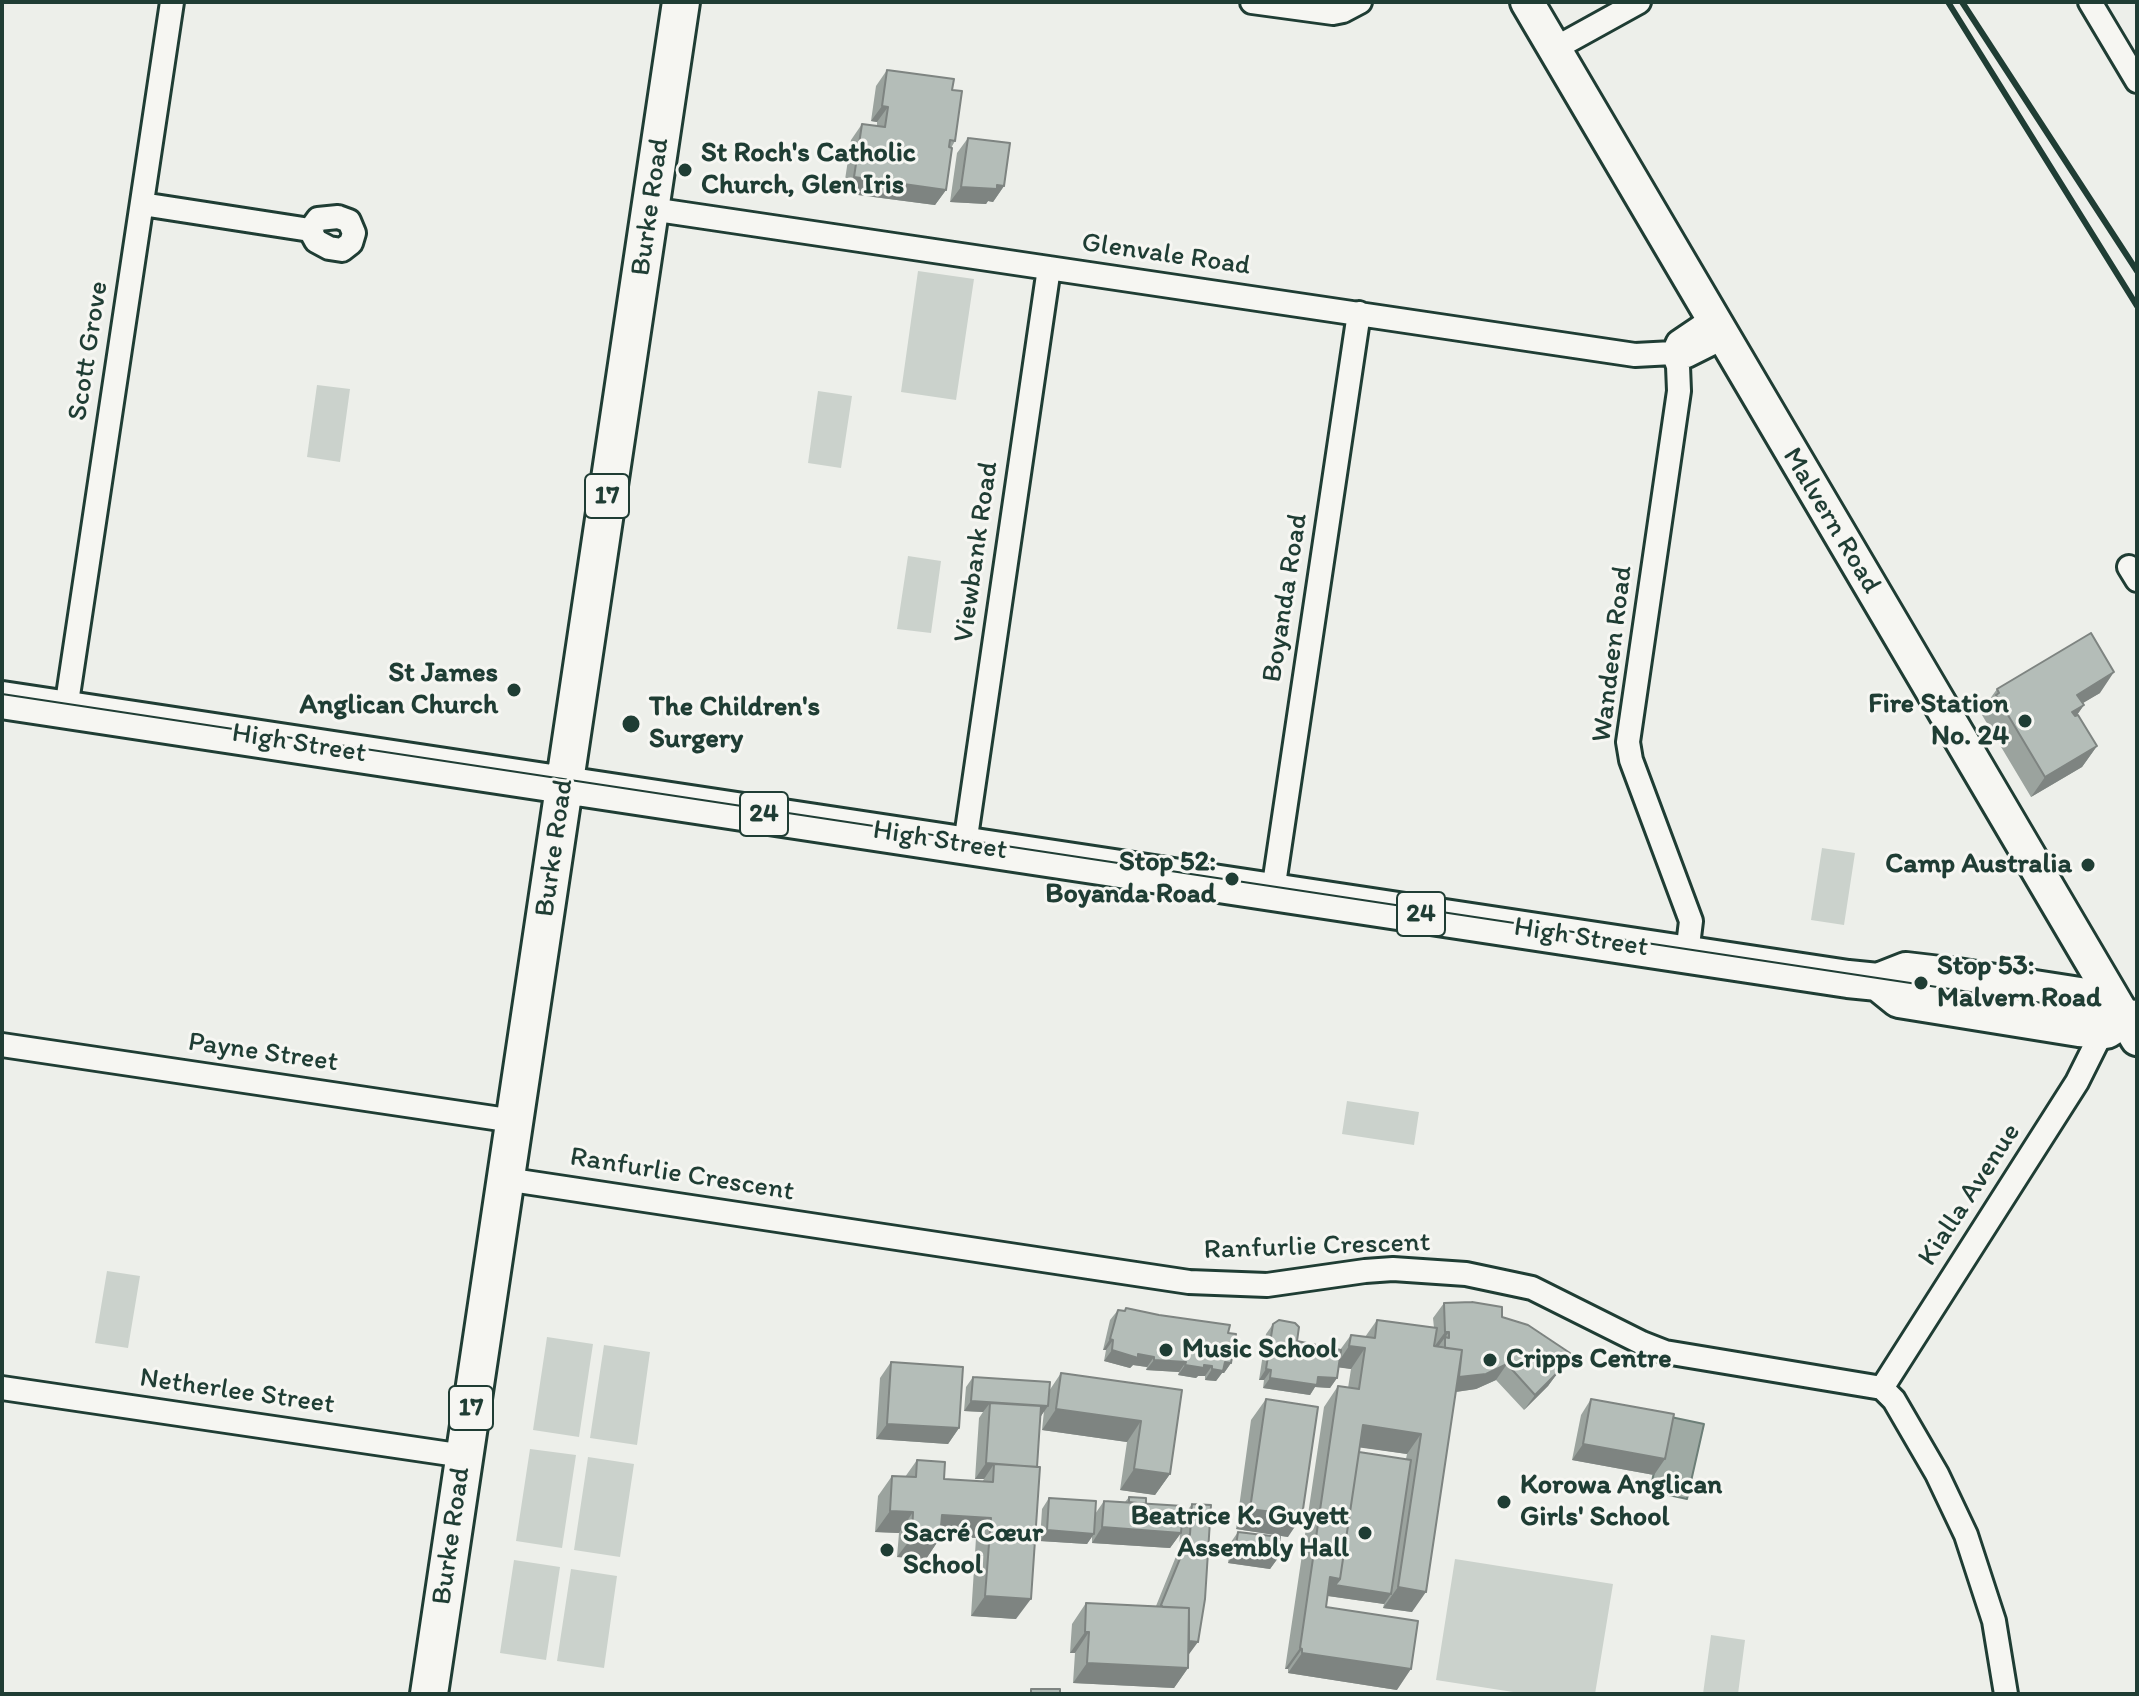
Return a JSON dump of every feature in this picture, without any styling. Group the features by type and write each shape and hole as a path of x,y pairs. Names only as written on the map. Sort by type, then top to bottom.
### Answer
{"main road":[{"name":"Burke Road","path":"429,1694 681,2"},
{"name":"Malvern Road","path":"1527,2 2125,1026"},
{"name":"High Street","path":"2,700 1878,982 1906,971 1957,977 2086,997 2104,1004 2125,1026"}],"street":[{"name":"Scott Grove","path":"66,709 172,2"},
{"path":"1252,2 1333,13 1360,2"},
{"path":"1554,49 1639,2"},
{"path":"2090,2 2137,81"},
{"path":"142,204 310,230"},
{"name":"Glenvale Road","path":"651,209 1635,355 1673,353"},
{"name":"Viewbank Road","path":"965,844 1049,268"},
{"name":"Boyanda Road","path":"1273,891 1359,313"},
{"path":"1673,353 1678,342 1717,328"},
{"name":"Wandeen Road","path":"1673,353 1678,366 1679,391 1628,742 1631,760 1691,921 1687,954"},
{"name":"Kialla Avenue","path":"1882,1388 2077,1082 2125,1026"},
{"name":"Payne Street","path":"2,1045 514,1121"},
{"name":"Ranfurlie Crescent","path":"505,1179 1189,1282 1267,1285 1350,1272 1393,1269 1466,1274 1532,1288 1665,1352 1882,1388"},
{"name":"Netherlee Street","path":"2,1388 464,1456"},
{"path":"1882,1388 1894,1400 1937,1474 1966,1535 1994,1621 2006,1694"}],"shaded area":[{"path":"918,271 974,279 956,400 901,392"},
{"path":"317,385 350,389 340,462 307,457"},
{"path":"818,391 852,396 841,468 808,463"},
{"path":"908,556 941,561 931,633 897,629"},
{"path":"1822,848 1855,853 1844,925 1811,920"},
{"path":"1347,1101 1419,1112 1414,1145 1342,1134"},
{"path":"107,1271 140,1276 128,1348 95,1343"},
{"path":"547,1337 593,1344 579,1437 533,1430"},
{"path":"604,1345 650,1352 637,1445 590,1438"},
{"path":"1666,1416 1704,1424 1687,1499 1650,1491"},
{"path":"530,1449 576,1455 562,1548 516,1541"},
{"path":"588,1457 634,1464 620,1557 574,1550"},
{"path":"1455,1559 1613,1584 1595,1694 1526,1694 1436,1680"},
{"path":"514,1560 560,1567 546,1660 500,1653"},
{"path":"571,1569 617,1576 604,1668 557,1661"},
{"path":"1711,1635 1745,1640 1738,1694 1703,1694"}],"building":[{"path":"887,70 954,79 952,90 962,91 955,141 950,140 949,147 952,148 946,190 854,177 862,124 885,127 888,107 882,106"},
{"path":"968,138 1010,143 1004,186 997,185 997,189 961,187"},
{"name":"Fire Station No. 24","path":"2091,633 2114,672 2077,695 2084,705 2072,712 2078,715 2097,746 2045,777 1996,695 1999,693 1997,689"},
{"name":"Cripps Centre","path":"1472,1302 1502,1307 1502,1317 1528,1325 1570,1353 1556,1368 1559,1371 1535,1395 1507,1364 1486,1374 1459,1377 1462,1350 1445,1348 1445,1337 1449,1338 1449,1332 1445,1332 1444,1303"},
{"name":"Music School","path":"1126,1308 1230,1325 1228,1333 1236,1334 1231,1363 1225,1362 1223,1371 1212,1369 1212,1366 1204,1365 1204,1368 1185,1365 1186,1362 1154,1360 1154,1357 1138,1354 1138,1358 1112,1350 1113,1340 1110,1339 1118,1310 1125,1311"},
{"path":"1279,1320 1295,1323 1299,1327 1297,1341 1341,1350 1337,1378 1318,1377 1317,1385 1270,1378 1271,1370 1266,1369 1273,1324"},
{"path":"1377,1320 1437,1328 1434,1346 1462,1350 1426,1592 1398,1587 1421,1434 1363,1425 1340,1579 1330,1577 1326,1607 1418,1621 1411,1669 1302,1653 1300,1648 1338,1386 1359,1389 1365,1348 1349,1346 1351,1335 1375,1338"},
{"path":"891,1362 963,1367 959,1428 887,1424"},
{"path":"1061,1373 1182,1390 1170,1474 1134,1469 1141,1421 1056,1409"},
{"path":"973,1377 1050,1382 1048,1406 971,1401"},
{"path":"1266,1399 1318,1407 1302,1516 1250,1509"},
{"path":"1591,1399 1674,1414 1665,1459 1583,1444"},
{"path":"990,1403 1041,1406 1037,1467 986,1463"},
{"name":"Beatrice K. Guyett Assembly Hall","path":"1359,1452 1411,1460 1391,1594 1335,1585 1340,1579"},
{"path":"917,1460 945,1462 944,1479 993,1482 994,1464 1040,1467 1031,1599 985,1596 991,1518 942,1515 940,1538 912,1537 913,1512 890,1511 892,1476 916,1477"},
{"path":"1129,1497 1146,1498 1146,1504 1129,1502"},
{"path":"1049,1498 1096,1501 1094,1534 1047,1530"},
{"path":"1104,1501 1183,1506 1181,1533 1102,1527"},
{"path":"1192,1504 1211,1505 1205,1599 1198,1642 1189,1641 1189,1608 1161,1605 1190,1534"},
{"path":"1238,1532 1280,1537 1278,1558 1235,1552"},
{"path":"1086,1603 1189,1608 1188,1668 1087,1663 1089,1632 1085,1632"},
{"path":"1031,1689 1060,1689 1060,1694 1031,1694"}],"tram line":[{"path":"2,694 2069,1007"}],"railway":[{"path":"1948,2 2137,306"},
{"path":"1962,2 2137,271"}],"place":[{"name":"St Roch's Catholic Church, Glen Iris","path":"685,170"},
{"name":"St James Anglican Church","path":"514,690"},
{"name":"Fire Station No. 24","path":"2025,721"},
{"name":"The Children's Surgery","path":"631,724"},
{"name":"Camp Australia","path":"2088,865"},
{"name":"Stop 52: Boyanda Road","path":"1232,879"},
{"name":"Stop 53: Malvern Road","path":"1921,983"},
{"name":"Music School","path":"1166,1350"},
{"name":"Cripps Centre","path":"1490,1360"},
{"name":"Korowa Anglican Girls' School","path":"1504,1502"},
{"name":"Beatrice K. Guyett Assembly Hall","path":"1365,1533"},
{"name":"Sacré Cœur School","path":"887,1550"}]}
